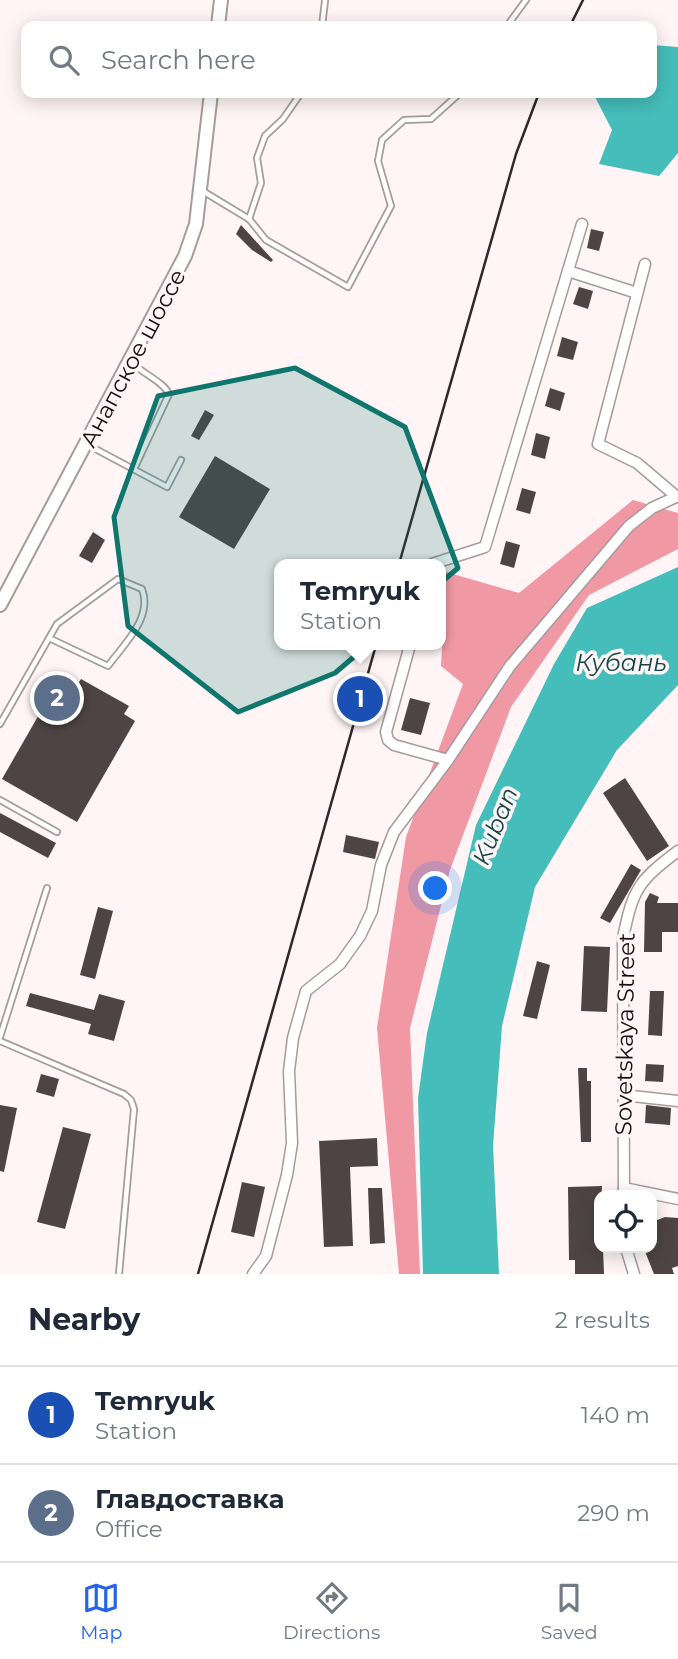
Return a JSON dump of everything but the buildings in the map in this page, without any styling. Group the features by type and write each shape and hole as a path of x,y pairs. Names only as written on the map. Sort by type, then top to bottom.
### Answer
{"street":[{"path":"219,21 222,0"},
{"name":"Анапское шоссе","path":"0,605 186,256 196,224 210,98"},
{"path":"446,560 485,547 582,224"},
{"path":"253,1274 266,1256 287,1175 292,1143 289,1072 306,991 340,964 360,936 372,911 381,865 394,832 448,760 510,666 592,566 629,526 652,508 678,497 637,463 598,444 645,264"},
{"path":"568,271 637,293"},
{"path":"409,650 386,732 388,740 394,745 448,760"},
{"name":"Sovetskaya Street","path":"624,1190 623,938 630,906 645,876 678,851"},
{"path":"623,1095 678,1101"},
{"path":"657,1196 678,1199"},
{"path":"628,1253 634,1274"}],"lane":[{"path":"511,21 526,0"},
{"path":"323,21 325,1"},
{"path":"249,219 261,183 257,158 265,136 283,119 298,98"},
{"path":"201,189 249,219 265,240 348,287 391,206 378,161 382,141 404,120 431,119 454,98"},
{"path":"132,361 141,373 167,389 169,394 134,469"},
{"path":"88,444 167,487 181,460"},
{"path":"0,724 49,638 57,624 118,579 142,589 146,600 142,619 108,666 49,638"},
{"path":"0,800 57,832"},
{"path":"47,888 0,1039 124,1094 131,1100 134,1109 119,1274"}],"highlighted area":[{"path":"295,368 405,427 458,568 335,673 238,712 128,626 114,517 158,396"}],"shaded area":[{"path":"633,500 678,513 678,549 589,595 511,707 450,870 410,1028 420,1274 399,1274 377,1028 406,837 463,684 441,666 442,650 446,650 446,572 519,593"}],"water":[{"path":"657,45 678,47 678,153 659,176 599,164 612,130 596,98 657,98"},
{"name":"Кубань","path":"678,567 678,685 617,750 535,887 502,1026 493,1146 499,1274 423,1274 418,1098 427,1033 476,825 554,664 587,608"}],"railway":[{"path":"572,21 583,0"},
{"path":"400,559 516,154 537,98"},
{"path":"198,1274 375,650"}],"place":[{"name":"Главдоставка","path":"57,698"},
{"name":"Temryuk","path":"360,699"}],"water label":[{"name":"Kuban","path":"495,826"}]}
